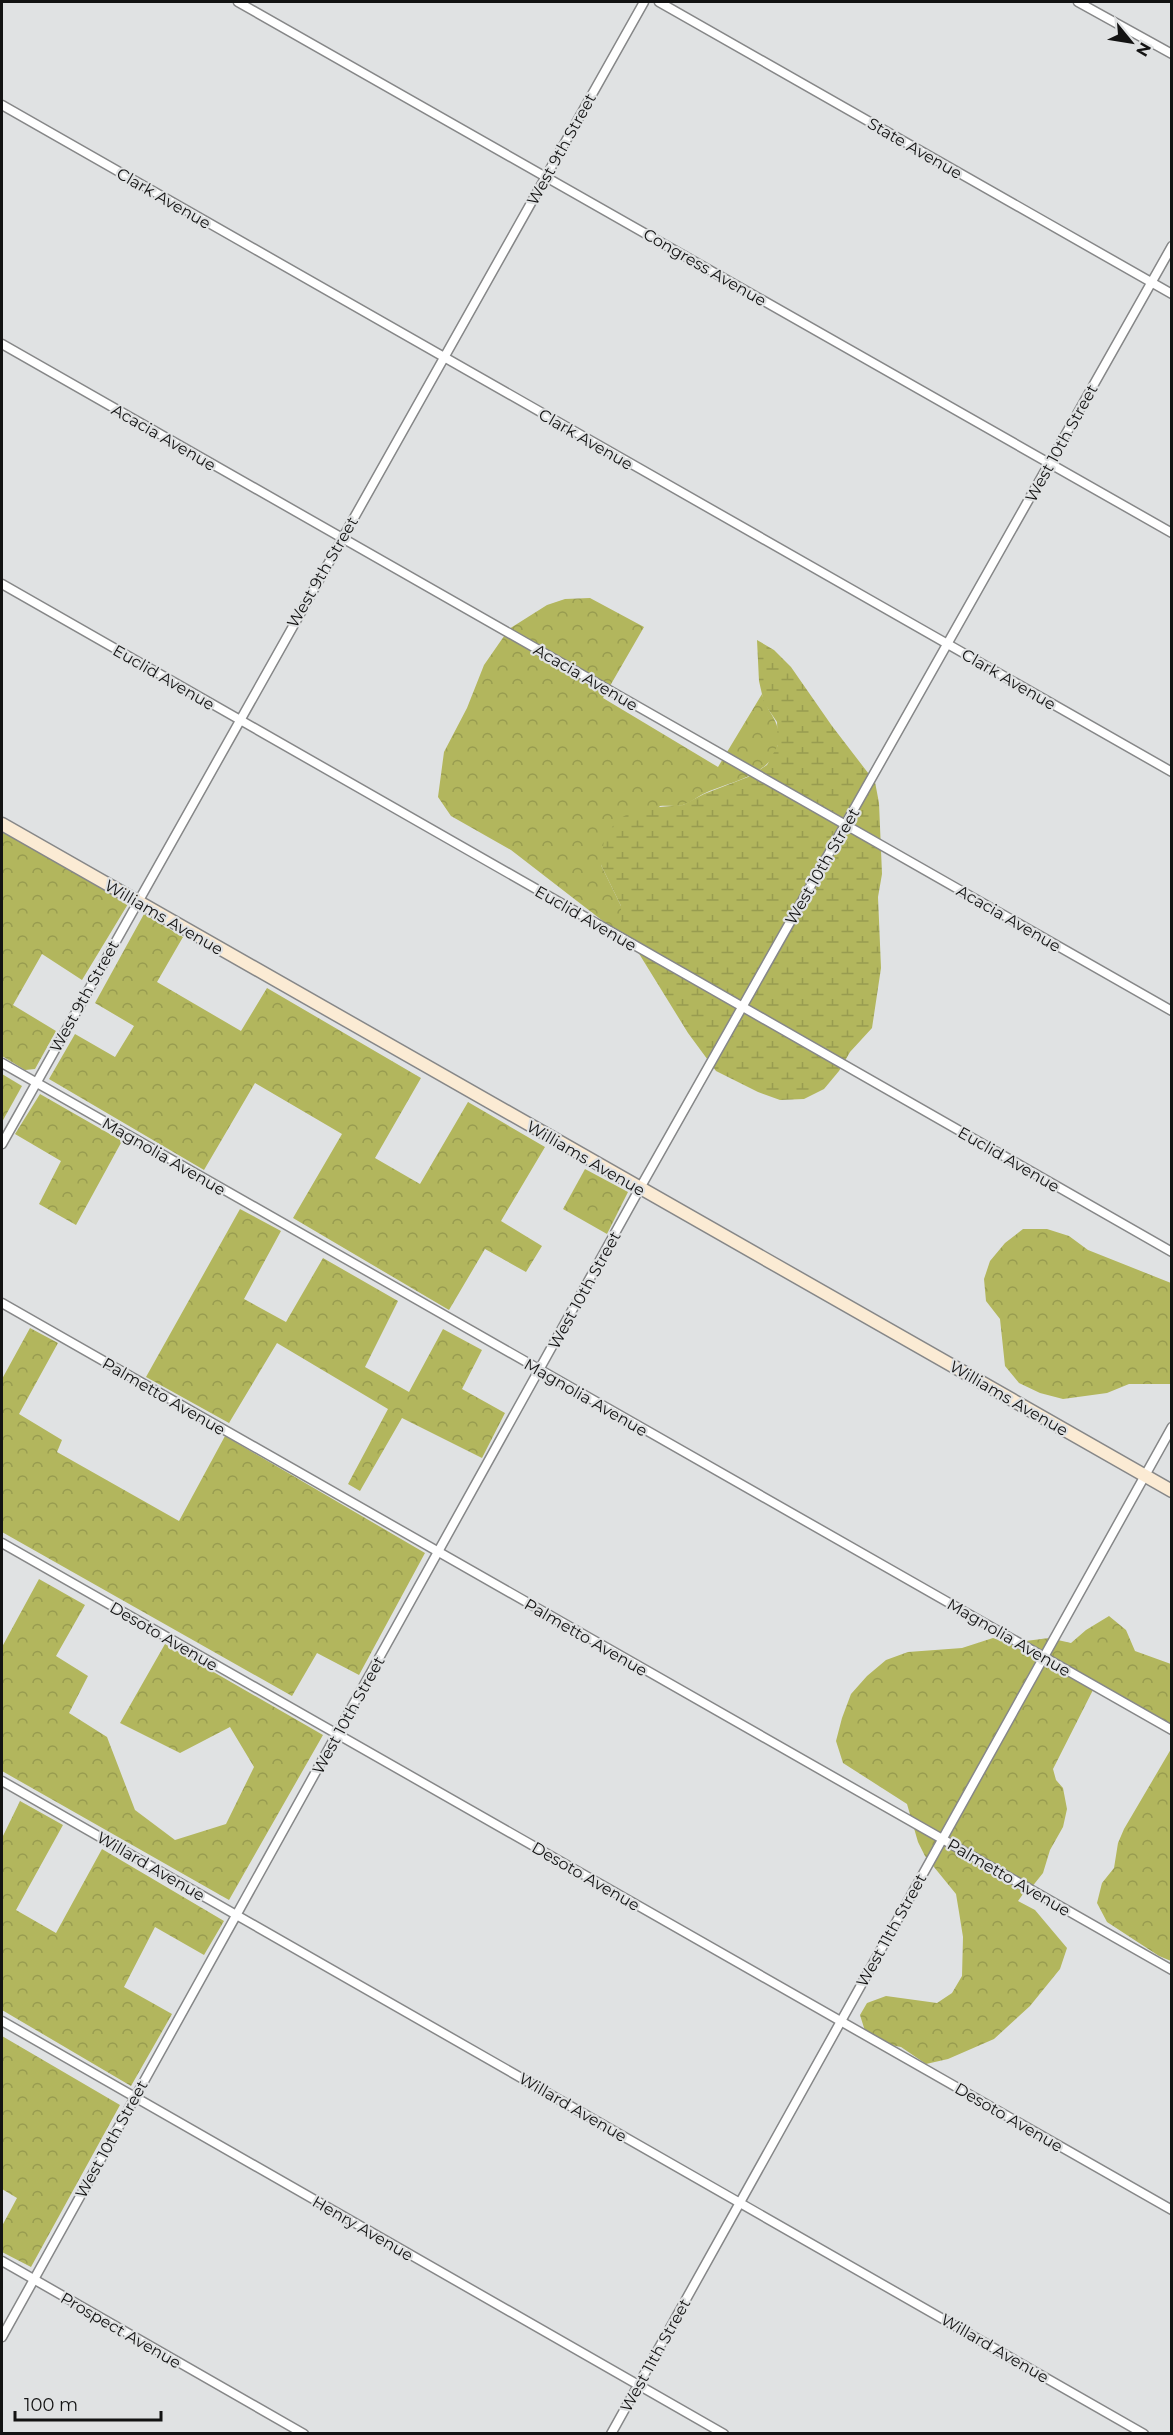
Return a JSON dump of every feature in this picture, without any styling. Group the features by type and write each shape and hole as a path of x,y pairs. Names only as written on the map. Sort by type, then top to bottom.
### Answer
{"street":[{"name":"Congress Avenue","path":"238,2 1172,533"},
{"name":"West 9th Street","path":"2,1144 136,901 644,2"},
{"name":"State Avenue","path":"659,2 1172,294"},
{"path":"1078,2 1172,54"},
{"name":"Clark Avenue","path":"2,105 1172,772"},
{"name":"West 10th Street","path":"2,2337 640,1188 1172,246"},
{"name":"Acacia Avenue","path":"2,344 1172,1011"},
{"name":"Euclid Avenue","path":"2,584 1172,1251"},
{"name":"Williams Avenue","path":"2,824 1172,1491"},
{"name":"Magnolia Avenue","path":"2,1063 1172,1730"},
{"name":"Palmetto Avenue","path":"2,1303 1172,1970"},
{"name":"West 11th Street","path":"611,2433 1172,1427"},
{"name":"Desoto Avenue","path":"2,1543 1172,2210"},
{"name":"Willard Avenue","path":"2,1781 1144,2433"},
{"name":"Henry Avenue","path":"2,2021 724,2433"},
{"name":"Prospect Avenue","path":"2,2261 304,2433"}],"green space":[{"path":"590,598 644,627 603,698 718,767 762,694 776,724 779,737 774,756 757,771 703,794 686,804 660,806 601,865 621,906 621,935 511,850 451,816 438,797 444,752 467,708 484,665 509,629 547,605 565,599"},
{"path":"757,640 774,650 791,667 875,782 879,803 882,874 878,897 881,968 872,1028 850,1052 839,1071 824,1089 804,1099 780,1100 716,1071 688,1033 638,952 621,935 621,906 601,865 604,839 617,820 637,809 683,805 748,777 767,765 778,745 777,722 764,703 759,681"},
{"path":"2,831 128,904 82,980 42,954 13,1005 56,1031 35,1069 25,1070 2,1056"},
{"path":"144,914 183,937 157,982 241,1031 267,988 421,1078 375,1158 420,1184 468,1102 545,1147 501,1221 542,1246 526,1272 485,1249 449,1310 293,1218 342,1134 255,1083 204,1170 49,1079 75,1034 115,1057 134,1026 95,1003"},
{"path":"2,1074 22,1086 2,1122"},
{"path":"40,1094 122,1141 76,1225 39,1204 61,1161 15,1134"},
{"path":"585,1169 628,1192 607,1234 563,1209"},
{"path":"240,1209 281,1231 244,1299 286,1322 323,1258 398,1301 365,1367 409,1392 443,1329 482,1350 462,1389 505,1413 482,1458 402,1418 360,1491 348,1484 388,1409 277,1343 229,1423 146,1377"},
{"path":"1023,1229 1047,1229 1069,1236 1088,1250 1171,1283 1171,1384 1129,1384 1107,1393 1063,1399 1040,1393 1019,1383 1005,1366 1000,1319 986,1301 984,1279 990,1261 1005,1243"},
{"path":"30,1328 58,1343 19,1414 62,1440 57,1452 179,1521 225,1436 425,1553 359,1675 317,1653 292,1696 2,1532 2,1379"},
{"path":"39,1579 85,1605 56,1656 88,1676 69,1713 107,1737 135,1810 175,1840 226,1824 254,1767 230,1727 180,1753 120,1723 165,1644 323,1735 229,1900 2,1771 2,1647"},
{"path":"1109,1616 1126,1630 1135,1651 1171,1664 1171,1732 1094,1688 1053,1769 1056,1780 1063,1788 1067,1809 1063,1827 1050,1850 1043,1873 1031,1888 1028,1887 1018,1901 1035,1910 1067,1948 1060,1969 1030,2006 994,2039 948,2059 926,2064 901,2047 890,2045 865,2031 860,2015 867,2003 886,1996 937,2003 952,1993 962,1976 963,1937 956,1894 925,1856 918,1842 907,1804 843,1763 836,1741 851,1694 886,1660 908,1652 962,1648 993,1638 1010,1643 1049,1638 1071,1643 1086,1630"},
{"path":"1171,1749 1171,1961 1159,1956 1107,1922 1097,1903 1102,1883 1114,1868 1118,1843 1124,1829"},
{"path":"20,1801 63,1825 16,1910 56,1933 102,1849 224,1921 204,1955 155,1927 124,1987 172,2014 131,2086 2,2010 2,1838"},
{"path":"2,2036 120,2105 31,2267 2,2252 2,2226 17,2198 2,2189"}]}
